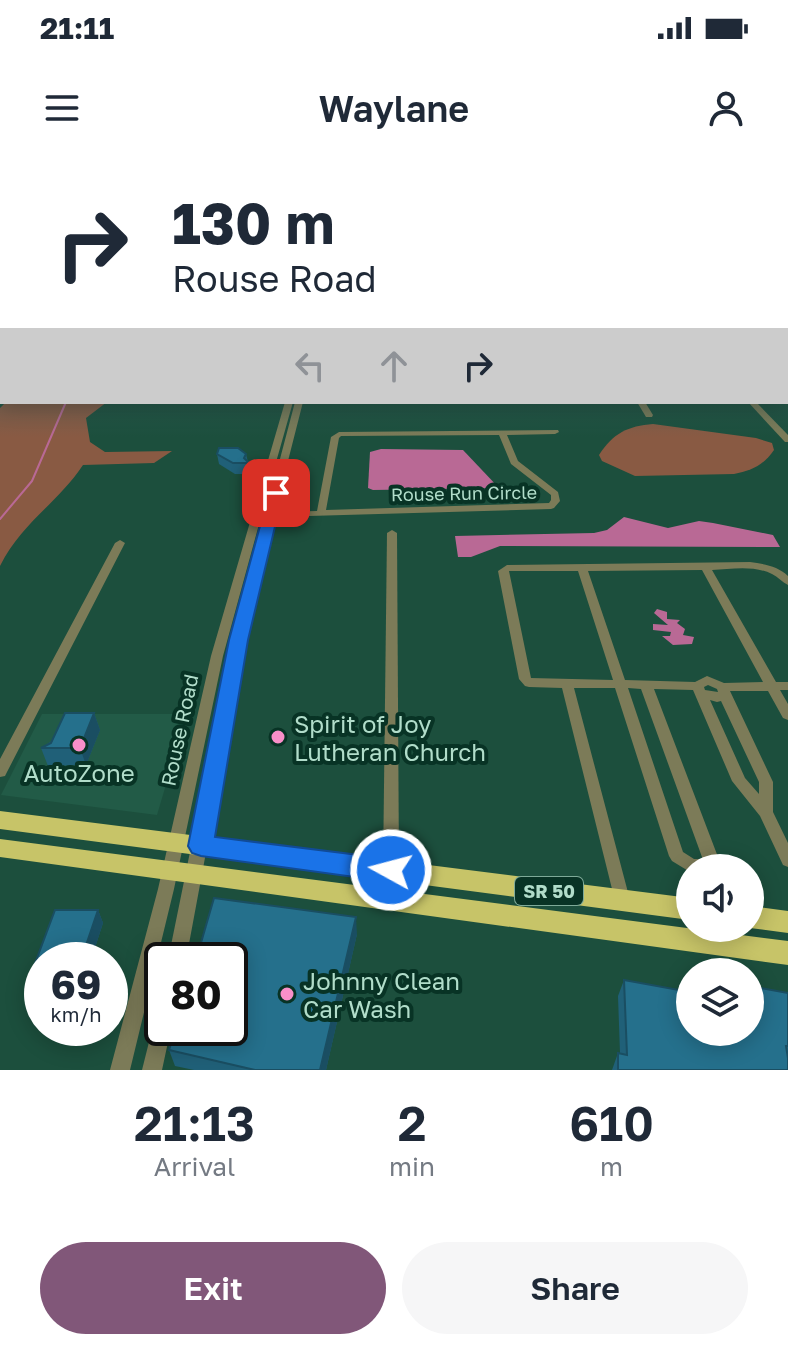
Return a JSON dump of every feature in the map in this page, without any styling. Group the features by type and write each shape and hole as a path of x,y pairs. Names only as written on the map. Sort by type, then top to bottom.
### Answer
{"highway":[{"name":"SR 50","path":"0,820 676,907"},
{"name":"SR 50","path":"0,848 788,953"},
{"path":"764,919 788,922"}],"street":[{"name":"Rouse Road","path":"181,942 234,659 289,404"},
{"name":"Rouse Road","path":"120,1070 177,843 217,656 298,404"},
{"path":"642,404 649,415"},
{"path":"754,404 788,440"},
{"name":"Rouse Run Circle","path":"265,512 551,506 556,501 555,494 514,462 502,432"},
{"path":"321,512 335,437 339,434 555,432"},
{"path":"391,870 392,533"},
{"path":"0,772 120,543"},
{"path":"705,567 788,715"},
{"path":"788,582 781,572 768,567 507,568 503,571 525,679 534,685 646,685 699,690 711,698 723,690 788,686"},
{"path":"582,568 677,856 691,866 707,866 710,857 646,685"},
{"path":"567,684 622,900"},
{"path":"699,690 739,781 766,812 788,860"},
{"path":"723,690 766,782 766,812"},
{"path":"152,1070 157,1046"}],"shaded area":[{"path":"4,404 104,404 86,418 90,442 105,452 172,451 154,463 83,465 19,537 0,566 0,408"},
{"path":"653,424 756,438 772,443 774,450 757,466 734,474 635,476 602,461 599,455 616,436 629,429"},
{"path":"381,449 463,450 499,488 373,490 368,488 370,452"},
{"path":"624,517 668,528 699,521 713,523 773,535 780,547 500,546 471,557 458,557 455,536 594,533 607,530"},
{"path":"657,609 667,612 667,619 680,620 677,623 685,629 683,635 694,637 692,644 673,645 662,636 670,636 671,632 653,630 653,624 668,625 654,613"},
{"path":"42,714 187,714 157,815 1,795"}],"building":[{"path":"219,448 238,448 246,454 244,458 249,463 233,463 217,454"},
{"path":"65,713 94,713 80,748 41,748 51,743"},
{"name":"Johnny Clean Car Wash","path":"214,898 356,917 320,1070 255,1070 169,1050 170,1046 248,1046 248,942 201,942"},
{"path":"55,910 98,910 87,942 43,942"},
{"path":"624,980 676,989 676,1046 764,1046 764,989 788,993 788,1070 618,1070 618,1053 627,1055"}],"waterway":[{"path":"0,519 32,481 65,404"}],"place":[{"name":"Spirit of Joy Lutheran Church","path":"278,737"},
{"name":"AutoZone","path":"79,745"},
{"name":"Johnny Clean Car Wash","path":"287,994"}],"route":[{"path":"276,493 238,640 201,846 391,870"}]}
